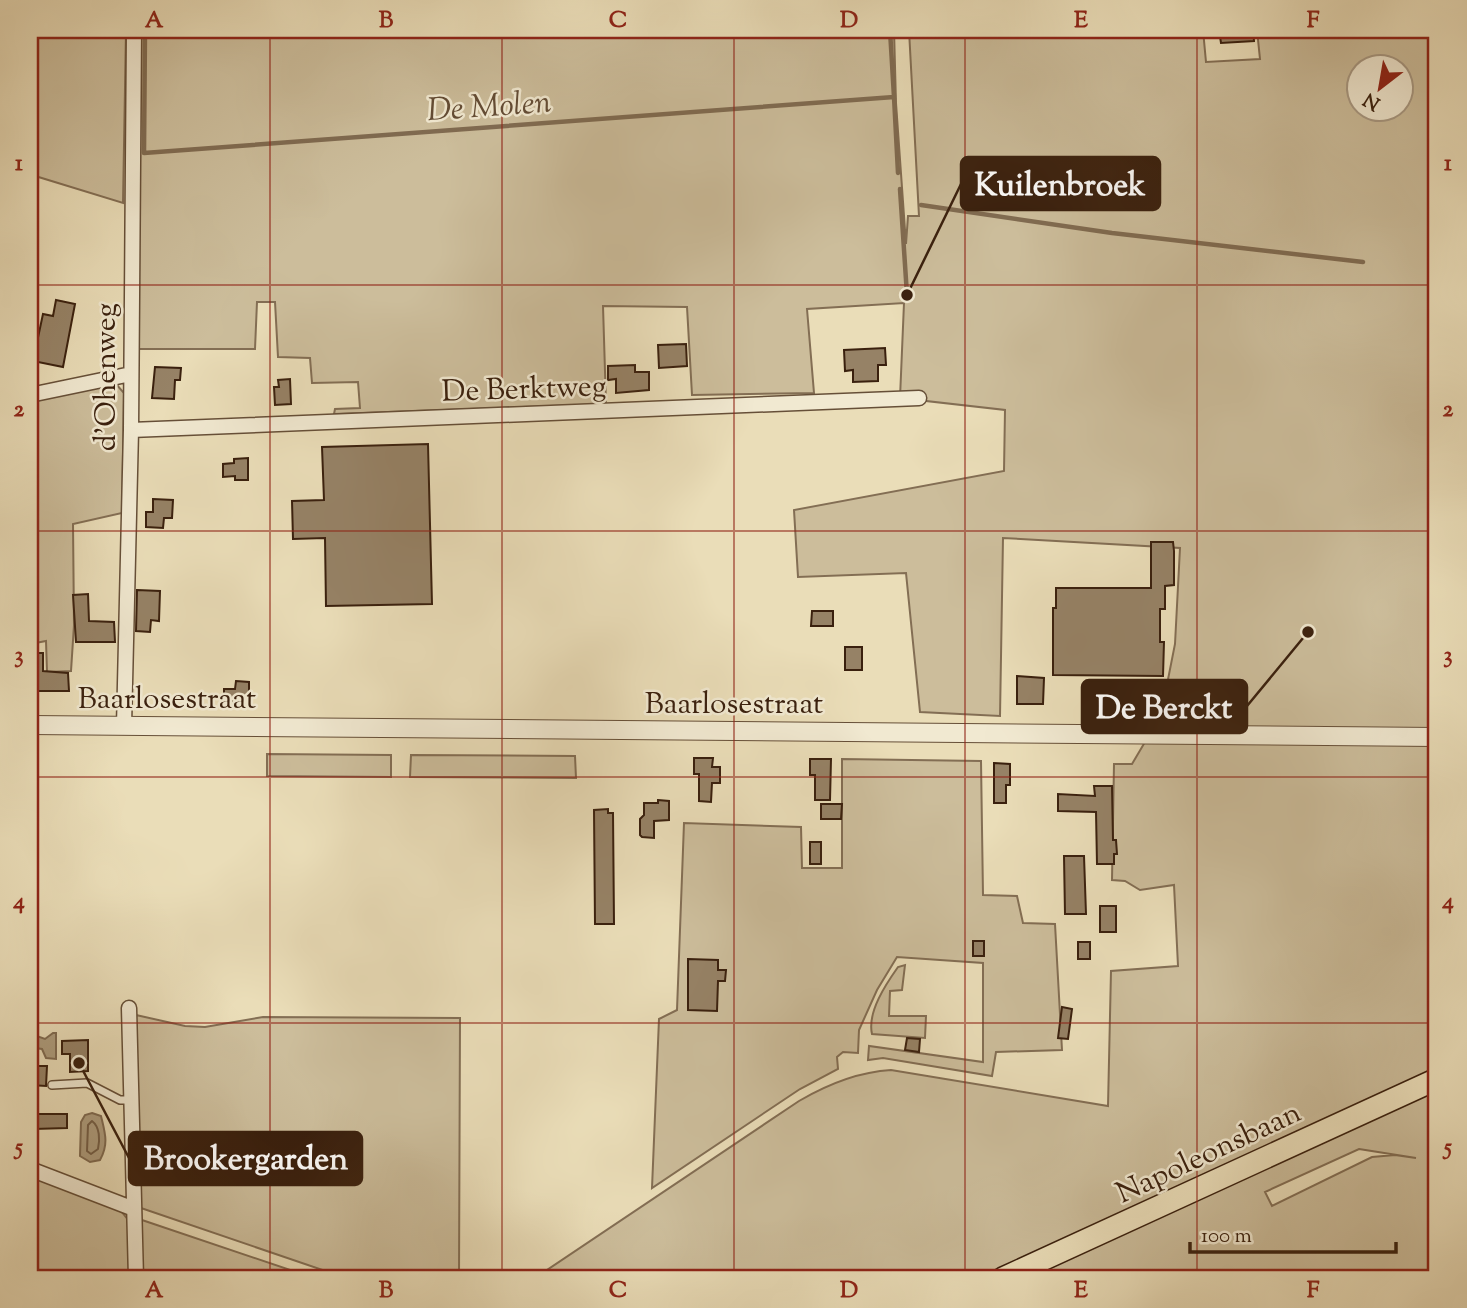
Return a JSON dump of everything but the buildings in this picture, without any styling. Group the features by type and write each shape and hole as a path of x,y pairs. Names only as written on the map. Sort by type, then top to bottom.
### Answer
{"main road":[{"name":"Napoleonsbaan","path":"1003,1278 1437,1079"}],"street":[{"name":"d'Ohenweg","path":"124,726 131,430 134,30"},
{"path":"30,395 131,374"},
{"name":"De Berktweg","path":"131,430 919,398"},
{"name":"Baarlosestraat","path":"30,725 1437,737"},
{"path":"130,1008 135,1278"},
{"path":"30,1169 134,1209"}],"lane":[{"path":"52,1085 87,1083 120,1100 132,1100"}],"shaded area":[{"path":"30,30 126,30 123,203 32,175 35,165 30,162"},
{"path":"139,30 894,30 906,244 908,216 919,216 909,30 1203,30 1206,62 1260,59 1257,30 1437,30 1437,1278 1025,1278 1289,1138 988,1278 535,1278 799,1101 855,1076 891,1070 1108,1106 1111,971 1178,966 1174,885 1140,890 1125,881 1112,880 1114,764 1132,764 1161,715 1175,644 1180,548 1003,538 1000,716 920,712 906,573 798,577 794,510 1004,471 1005,410 900,398 904,303 807,309 814,393 692,395 687,307 603,306 606,404 334,414 335,409 360,408 358,382 312,383 310,358 278,357 275,302 257,302 255,349 137,349","holes":["1359,1149 1416,1158 1395,1155 1372,1157 1272,1206 1265,1192"]},
{"path":"116,384 124,393 122,513 73,524 74,625 71,671 47,672 46,641 30,644 30,400"},
{"path":"267,754 391,755 391,777 267,776"},
{"path":"411,755 575,756 576,778 410,777"},
{"path":"842,759 981,761 983,895 1017,896 1023,923 1055,924 1062,1050 996,1052 992,1076 883,1058 868,1060 869,1046 983,1062 983,963 897,957 877,990 859,1030 858,1053 843,1052 837,1057 838,1069 800,1089 652,1188 659,1019 677,1010 684,823 801,827 802,868 842,868"},
{"path":"905,965 902,990 890,991 889,1016 926,1016 925,1038 872,1034 872,1017 879,999 898,967"},
{"path":"136,1015 185,1026 205,1027 263,1017 460,1018 459,1278 346,1278 138,1207"},
{"path":"30,1175 121,1211 129,1221 130,1278 30,1278"},
{"path":"139,1219 314,1278 141,1278"}],"water":[{"path":"56,1033 56,1059 46,1058 42,1049 30,1045 30,1036 45,1039"},
{"path":"92,1113 101,1116 105,1144 100,1160 90,1162 80,1156 81,1122 85,1115"}],"waterway":[{"name":"De Molen","path":"145,30 144,153 894,97 890,30"},
{"path":"894,97 898,173"},
{"path":"900,189 907,295"},
{"path":"921,205 1112,233 1363,262"}],"place":[{"name":"Kuilenbroek","path":"907,295"},
{"name":"De Berckt","path":"1308,632"},
{"name":"Brookergarden","path":"79,1063"}]}
